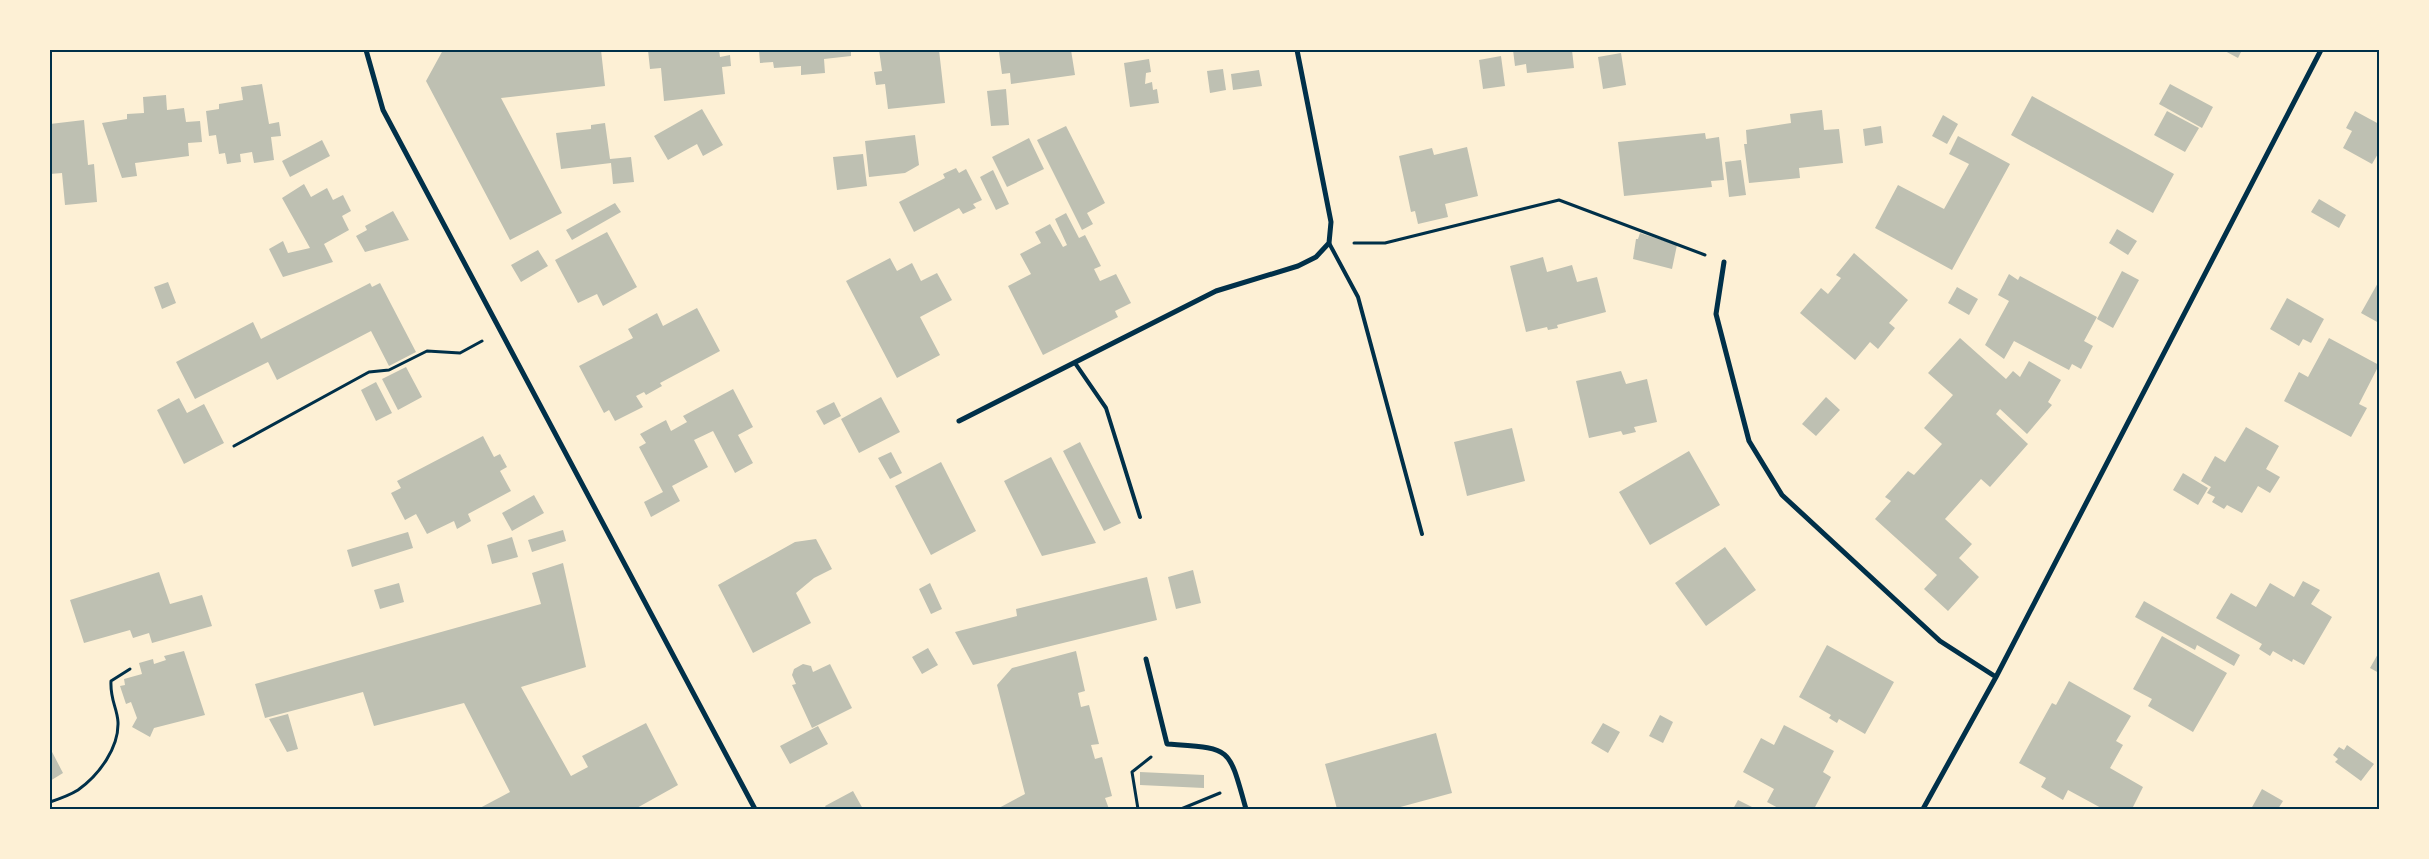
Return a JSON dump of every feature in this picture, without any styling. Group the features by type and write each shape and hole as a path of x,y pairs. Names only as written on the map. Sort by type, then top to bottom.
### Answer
{"street":[{"path":"366,50 383,110 755,809"},
{"path":"960,421 1216,291 1298,266 1316,257 1329,243 1331,222 1297,50"},
{"path":"1923,809 1996,676 2209,261 2321,50"},
{"path":"1724,262 1716,314 1749,441 1782,495 1940,641 1996,676"},
{"path":"1146,659 1167,744 1215,748 1226,754 1234,765 1246,809"}],"lane":[{"path":"1329,243 1358,297 1422,534"},
{"path":"1075,362 1106,408 1140,518"}],"path":[{"path":"1329,243 1385,243 1558,200 1724,262"},
{"path":"234,446 369,372 389,370 427,351 460,352 500,332"},
{"path":"50,802 78,790 100,769 115,745 118,722 110,695 111,681 130,669"},
{"path":"1138,809 1132,772 1167,744"},
{"path":"1181,809 1219,793 1240,789"}],"building":[{"path":"443,50 601,50 605,86 501,98 562,213 510,240 426,81"},
{"path":"648,50 719,50 720,57 730,55 731,66 722,67 725,94 664,101 661,68 650,69"},
{"path":"759,50 851,50 851,56 824,59 825,73 801,75 801,66 774,68 773,62 760,63"},
{"path":"879,50 939,50 945,103 888,109 885,84 876,85 874,72 882,71"},
{"path":"1008,50 1071,50 1075,75 1011,84 1010,73 1002,74 999,52"},
{"path":"1513,50 1572,50 1574,68 1527,73 1526,64 1515,66"},
{"path":"2223,50 2242,50 2238,58"},
{"path":"1621,53 1626,85 1603,89 1598,57"},
{"path":"1501,56 1505,86 1483,89 1479,60"},
{"path":"1149,59 1151,72 1146,73 1145,84 1152,82 1153,90 1157,89 1159,103 1130,107 1124,63"},
{"path":"1223,69 1226,90 1210,93 1207,71"},
{"path":"1259,70 1262,86 1233,90 1231,74"},
{"path":"262,84 269,124 279,122 281,136 271,137 274,160 254,163 252,152 240,154 241,162 227,164 225,153 219,154 216,135 209,136 206,111 219,109 219,104 243,100 241,87"},
{"path":"2170,84 2213,107 2202,128 2159,104"},
{"path":"1006,89 1009,125 991,126 987,91"},
{"path":"166,95 167,110 184,108 186,122 200,121 202,142 188,143 189,156 135,163 137,176 122,178 102,123 127,119 127,114 144,113 143,97"},
{"path":"2032,96 2174,174 2153,213 2011,135"},
{"path":"702,109 723,145 703,156 697,144 668,160 654,136"},
{"path":"1822,110 1824,130 1839,129 1843,163 1799,168 1800,178 1749,183 1744,144 1747,144 1746,130 1791,123 1790,114"},
{"path":"2167,111 2199,128 2185,152 2154,135"},
{"path":"2355,111 2379,124 2379,152 2372,164 2343,148 2352,131 2346,128"},
{"path":"1943,115 1958,124 1947,144 1932,136"},
{"path":"84,120 88,165 94,164 97,202 65,205 62,173 50,174 50,124"},
{"path":"605,123 610,159 631,157 634,182 613,184 611,163 561,169 556,133 591,129 591,125"},
{"path":"1066,126 1105,203 1087,213 1093,224 1082,230 1037,140"},
{"path":"1881,126 1883,143 1865,146 1863,129"},
{"path":"1705,133 1706,139 1719,137 1724,180 1711,181 1712,187 1624,196 1618,142"},
{"path":"915,135 919,165 905,173 869,177 865,141"},
{"path":"1958,136 2010,164 1952,270 1875,228 1898,185 1944,209 1969,164 1949,154"},
{"path":"1029,138 1044,169 1007,187 992,157"},
{"path":"322,140 330,156 290,177 282,161"},
{"path":"1467,147 1478,196 1445,204 1448,217 1418,224 1415,211 1411,212 1399,156 1432,148 1434,155"},
{"path":"863,154 867,186 837,190 833,157"},
{"path":"1741,160 1746,195 1729,197 1725,162"},
{"path":"956,168 959,173 966,169 982,200 973,204 976,208 963,214 959,208 914,232 899,202 945,178 943,174"},
{"path":"993,170 1009,204 996,210 980,177"},
{"path":"304,184 311,197 327,188 333,200 343,195 351,211 342,216 349,230 324,244 333,262 283,277 269,249 283,241 288,253 310,248 282,198"},
{"path":"2319,199 2346,215 2339,228 2311,212"},
{"path":"615,203 621,212 572,240 566,230"},
{"path":"393,211 409,240 365,252 356,236 367,230 365,226"},
{"path":"1066,213 1079,238 1085,235 1101,266 1094,269 1100,281 1116,274 1131,303 1115,311 1118,317 1043,355 1008,286 1031,274 1020,254 1041,243 1035,232 1050,224 1063,247 1067,245 1055,219"},
{"path":"2117,229 2137,241 2128,255 2109,243"},
{"path":"607,232 637,287 603,306 597,294 578,303 555,260"},
{"path":"1640,233 1677,245 1672,269 1633,259 1636,239 1638,239"},
{"path":"538,250 548,266 521,282 511,265"},
{"path":"1854,253 1908,300 1889,323 1895,328 1878,349 1870,342 1855,360 1800,313 1821,288 1828,294 1841,278 1836,275"},
{"path":"1543,257 1547,272 1572,265 1577,282 1597,277 1606,312 1557,325 1558,328 1548,330 1547,327 1526,332 1510,266"},
{"path":"890,258 897,271 912,263 921,281 937,273 952,300 920,317 940,355 897,378 846,281"},
{"path":"2122,271 2139,280 2113,328 2097,319"},
{"path":"2009,274 2018,280 2020,276 2097,317 2084,341 2093,346 2081,369 2072,364 2069,370 2014,341 2004,359 1985,345 2009,301 1998,295"},
{"path":"2379,281 2379,323 2361,313"},
{"path":"168,282 176,303 162,309 154,287"},
{"path":"370,283 372,287 380,283 416,352 389,366 371,331 277,380 268,362 195,399 176,362 253,322 261,339"},
{"path":"1957,287 1978,299 1969,315 1948,303"},
{"path":"2287,298 2324,319 2311,343 2303,339 2299,346 2270,329"},
{"path":"697,308 720,351 660,383 662,386 646,395 644,392 636,396 643,407 615,421 609,410 604,413 579,366 633,338 628,329 657,313 663,326"},
{"path":"1960,338 2006,379 2013,371 2020,377 2029,361 2061,380 2048,402 2052,405 2027,434 2000,409 1996,414 2028,444 1990,487 1981,479 1945,519 1972,544 1959,558 1979,577 1948,611 1924,589 1937,575 1875,519 1891,501 1885,497 1908,471 1914,475 1942,444 1924,428 1953,395 1928,373"},
{"path":"2329,338 2379,365 2359,404 2367,408 2351,437 2284,401 2299,372 2308,377"},
{"path":"406,367 422,397 398,410 382,379"},
{"path":"1621,371 1626,384 1647,379 1657,422 1634,427 1636,432 1623,435 1621,431 1589,438 1576,381"},
{"path":"376,382 392,413 376,421 361,390"},
{"path":"733,389 753,427 738,435 753,463 735,473 713,431 694,440 708,467 672,486 680,501 651,517 644,502 663,492 639,447 646,443 640,434 666,420 671,431 687,422 683,416"},
{"path":"881,397 900,432 859,453 841,419"},
{"path":"1826,397 1840,410 1816,436 1802,424"},
{"path":"179,398 187,413 204,404 224,443 184,464 157,410"},
{"path":"834,402 841,416 824,425 816,411"},
{"path":"2246,427 2279,446 2266,469 2280,477 2270,493 2258,486 2242,513 2227,505 2224,509 2212,502 2215,497 2207,493 2211,487 2201,481 2215,456 2225,462"},
{"path":"1512,428 1525,481 1467,496 1454,442"},
{"path":"483,436 494,457 500,454 507,467 500,471 511,491 468,514 471,521 457,529 454,521 427,534 416,514 405,520 391,493 401,488 397,481"},
{"path":"1080,442 1121,523 1104,531 1063,451"},
{"path":"1689,451 1720,505 1650,545 1619,492"},
{"path":"891,452 902,473 890,479 878,458"},
{"path":"1051,457 1096,543 1042,556 1004,481"},
{"path":"941,462 976,531 931,555 895,486"},
{"path":"2183,473 2208,488 2198,505 2173,490"},
{"path":"534,495 544,513 512,531 502,513"},
{"path":"563,530 566,541 532,552 528,540"},
{"path":"408,532 413,548 352,567 347,550"},
{"path":"512,537 518,557 492,564 487,545"},
{"path":"816,539 832,569 814,578 796,593 811,623 753,653 718,585 795,542"},
{"path":"1725,547 1756,590 1706,626 1675,583"},
{"path":"563,563 586,667 521,687 571,776 588,767 582,756 646,723 678,785 635,809 478,809 510,792 464,703 374,726 363,692 265,718 255,684 541,604 532,573"},
{"path":"1193,570 1201,603 1176,609 1168,577"},
{"path":"159,572 170,604 202,595 212,626 152,643 149,633 133,638 130,630 84,643 70,600"},
{"path":"1147,577 1157,620 973,665 955,632 1017,616 1016,609"},
{"path":"2303,581 2320,590 2311,604 2332,617 2304,665 2293,659 2292,662 2273,651 2270,656 2259,649 2262,644 2216,618 2231,593 2256,607 2270,583 2294,597"},
{"path":"399,583 404,602 380,609 374,590"},
{"path":"930,583 942,609 931,614 919,589"},
{"path":"2144,601 2240,655 2234,666 2197,645 2195,650 2135,617"},
{"path":"2162,636 2227,673 2193,732 2148,706 2152,699 2133,689"},
{"path":"1827,645 1894,682 1865,734 1839,719 1837,723 1829,718 1831,715 1799,697"},
{"path":"928,648 938,665 922,674 912,657"},
{"path":"184,651 205,715 154,728 150,737 132,727 137,718 131,702 126,704 120,686 125,685 124,679 142,674 139,663 153,659 154,664 166,660 164,656"},
{"path":"1076,651 1085,691 1078,693 1081,707 1089,705 1099,744 1091,745 1095,759 1102,757 1112,796 1105,798 1109,809 997,809 1025,794 997,685 1012,668"},
{"path":"2379,652 2379,673 2370,668"},
{"path":"803,664 811,666 813,672 830,664 852,708 812,728 792,685 796,684 792,675 794,669"},
{"path":"2069,681 2131,716 2116,741 2123,745 2110,768 2143,787 2132,809 2103,809 2068,790 2063,800 2041,787 2046,778 2019,763 2052,703 2056,705"},
{"path":"288,714 298,749 287,752 269,719"},
{"path":"1660,715 1673,722 1663,743 1649,736"},
{"path":"1603,723 1620,732 1608,753 1591,743"},
{"path":"1784,725 1834,751 1823,772 1831,777 1814,809 1780,809 1767,802 1774,789 1743,772 1761,738 1774,745"},
{"path":"818,726 828,744 790,764 780,746"},
{"path":"1436,733 1452,793 1393,809 1337,809 1325,764"},
{"path":"2347,745 2374,764 2361,781 2335,762 2338,759 2333,755 2339,747 2344,750"},
{"path":"50,748 63,773 50,781"},
{"path":"1140,772 1204,775 1204,788 1140,785"},
{"path":"2262,789 2283,801 2278,809 2251,809"},
{"path":"853,791 863,809 827,809 825,806"},
{"path":"1738,800 1756,809 1733,809"}]}
